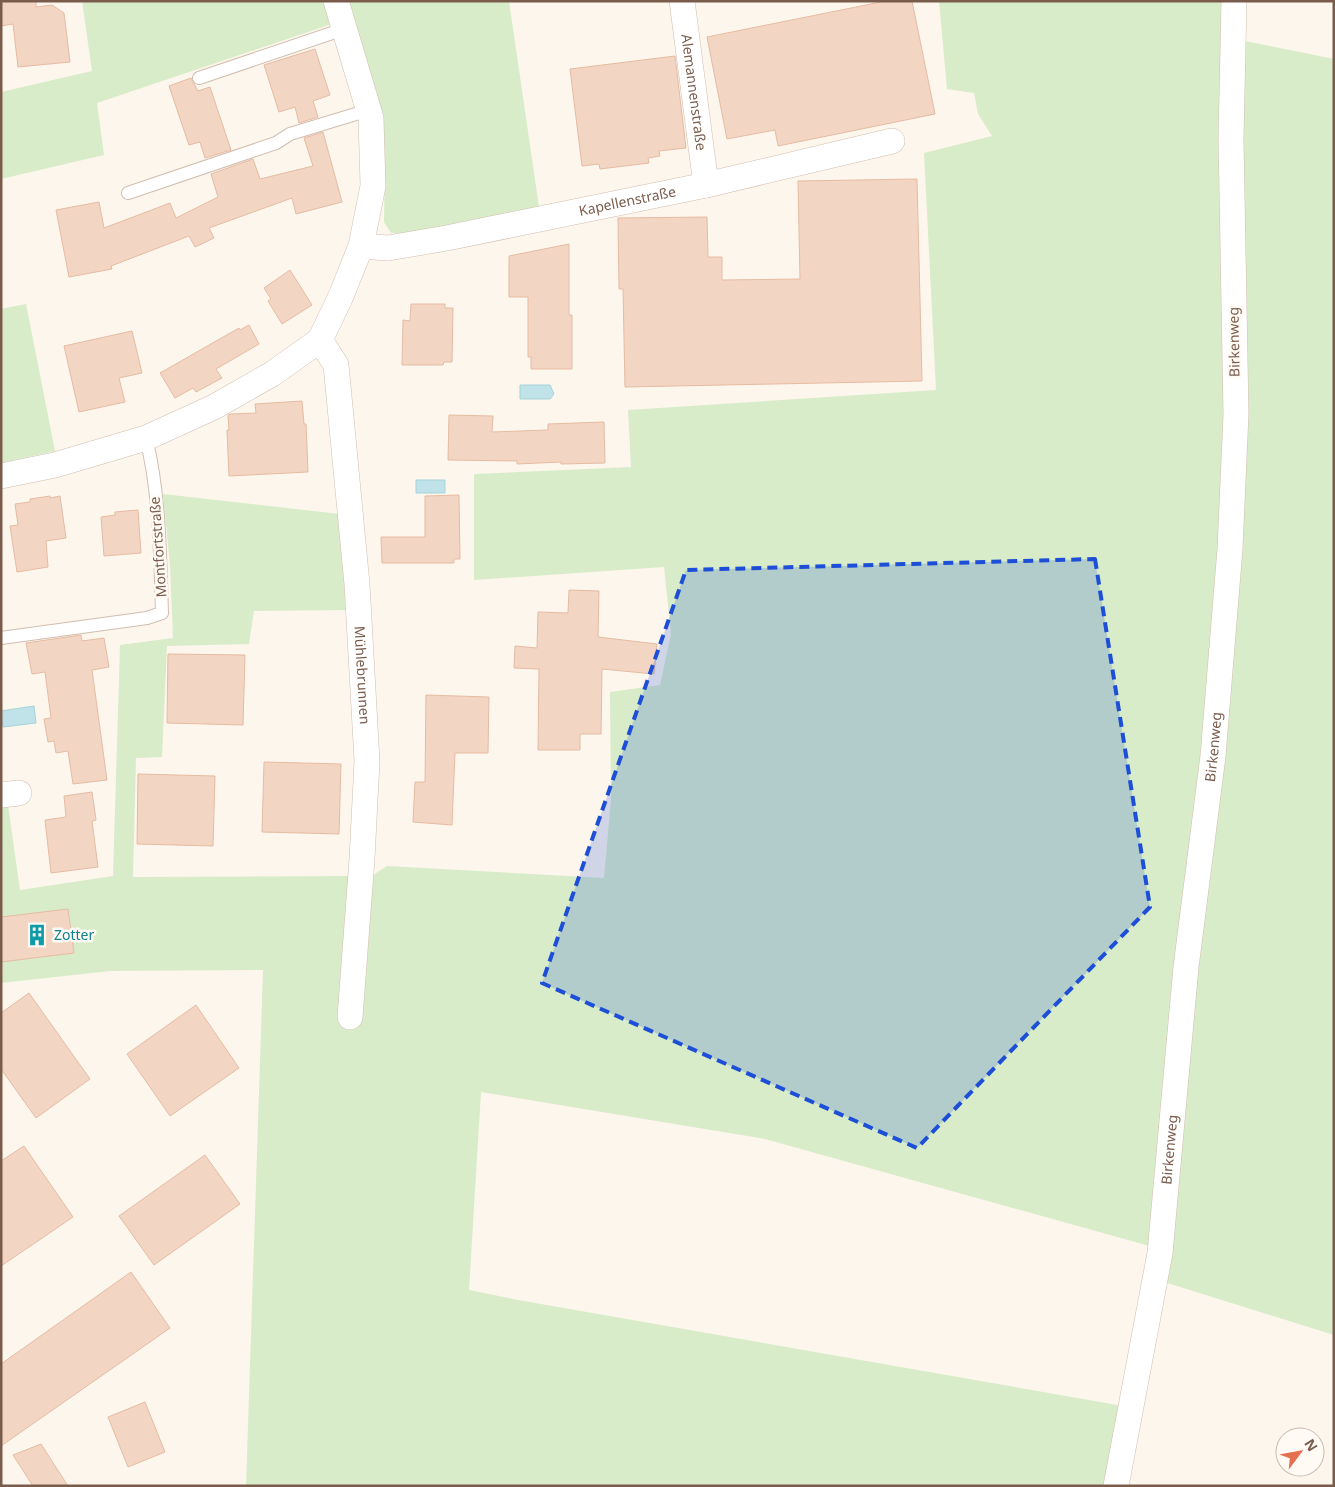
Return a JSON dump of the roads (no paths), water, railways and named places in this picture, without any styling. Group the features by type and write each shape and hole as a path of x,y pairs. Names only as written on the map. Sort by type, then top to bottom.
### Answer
{"street":[{"path":"1,476 54,465 146,438 214,408 272,374 320,340 341,296 361,246 374,186 371,118 336,1"},
{"name":"Alemannenstraße","path":"682,1 706,185"},
{"name":"Birkenweg","path":"1116,1486 1160,1253 1186,967 1213,756 1228,569 1236,414 1231,139 1234,1"},
{"name":"Kapellenstraße","path":"361,246 388,248 405,245 706,185 892,141"},
{"name":"Mühlebrunnen","path":"320,340 336,365 357,584 367,761 350,1017"}],"lane":[{"path":"199,78 344,29"},
{"path":"128,193 276,143 290,134 369,110"},
{"name":"Montfortstraße","path":"1,638 147,618 162,613 158,527 152,462 146,438"}],"water":[{"path":"520,385 550,385 554,394 550,399 520,399"},
{"path":"416,480 445,480 445,493 416,493"},
{"path":"34,706 36,723 3,727 1,711"}],"place":[{"name":"Zotter","path":"37,935"}]}
